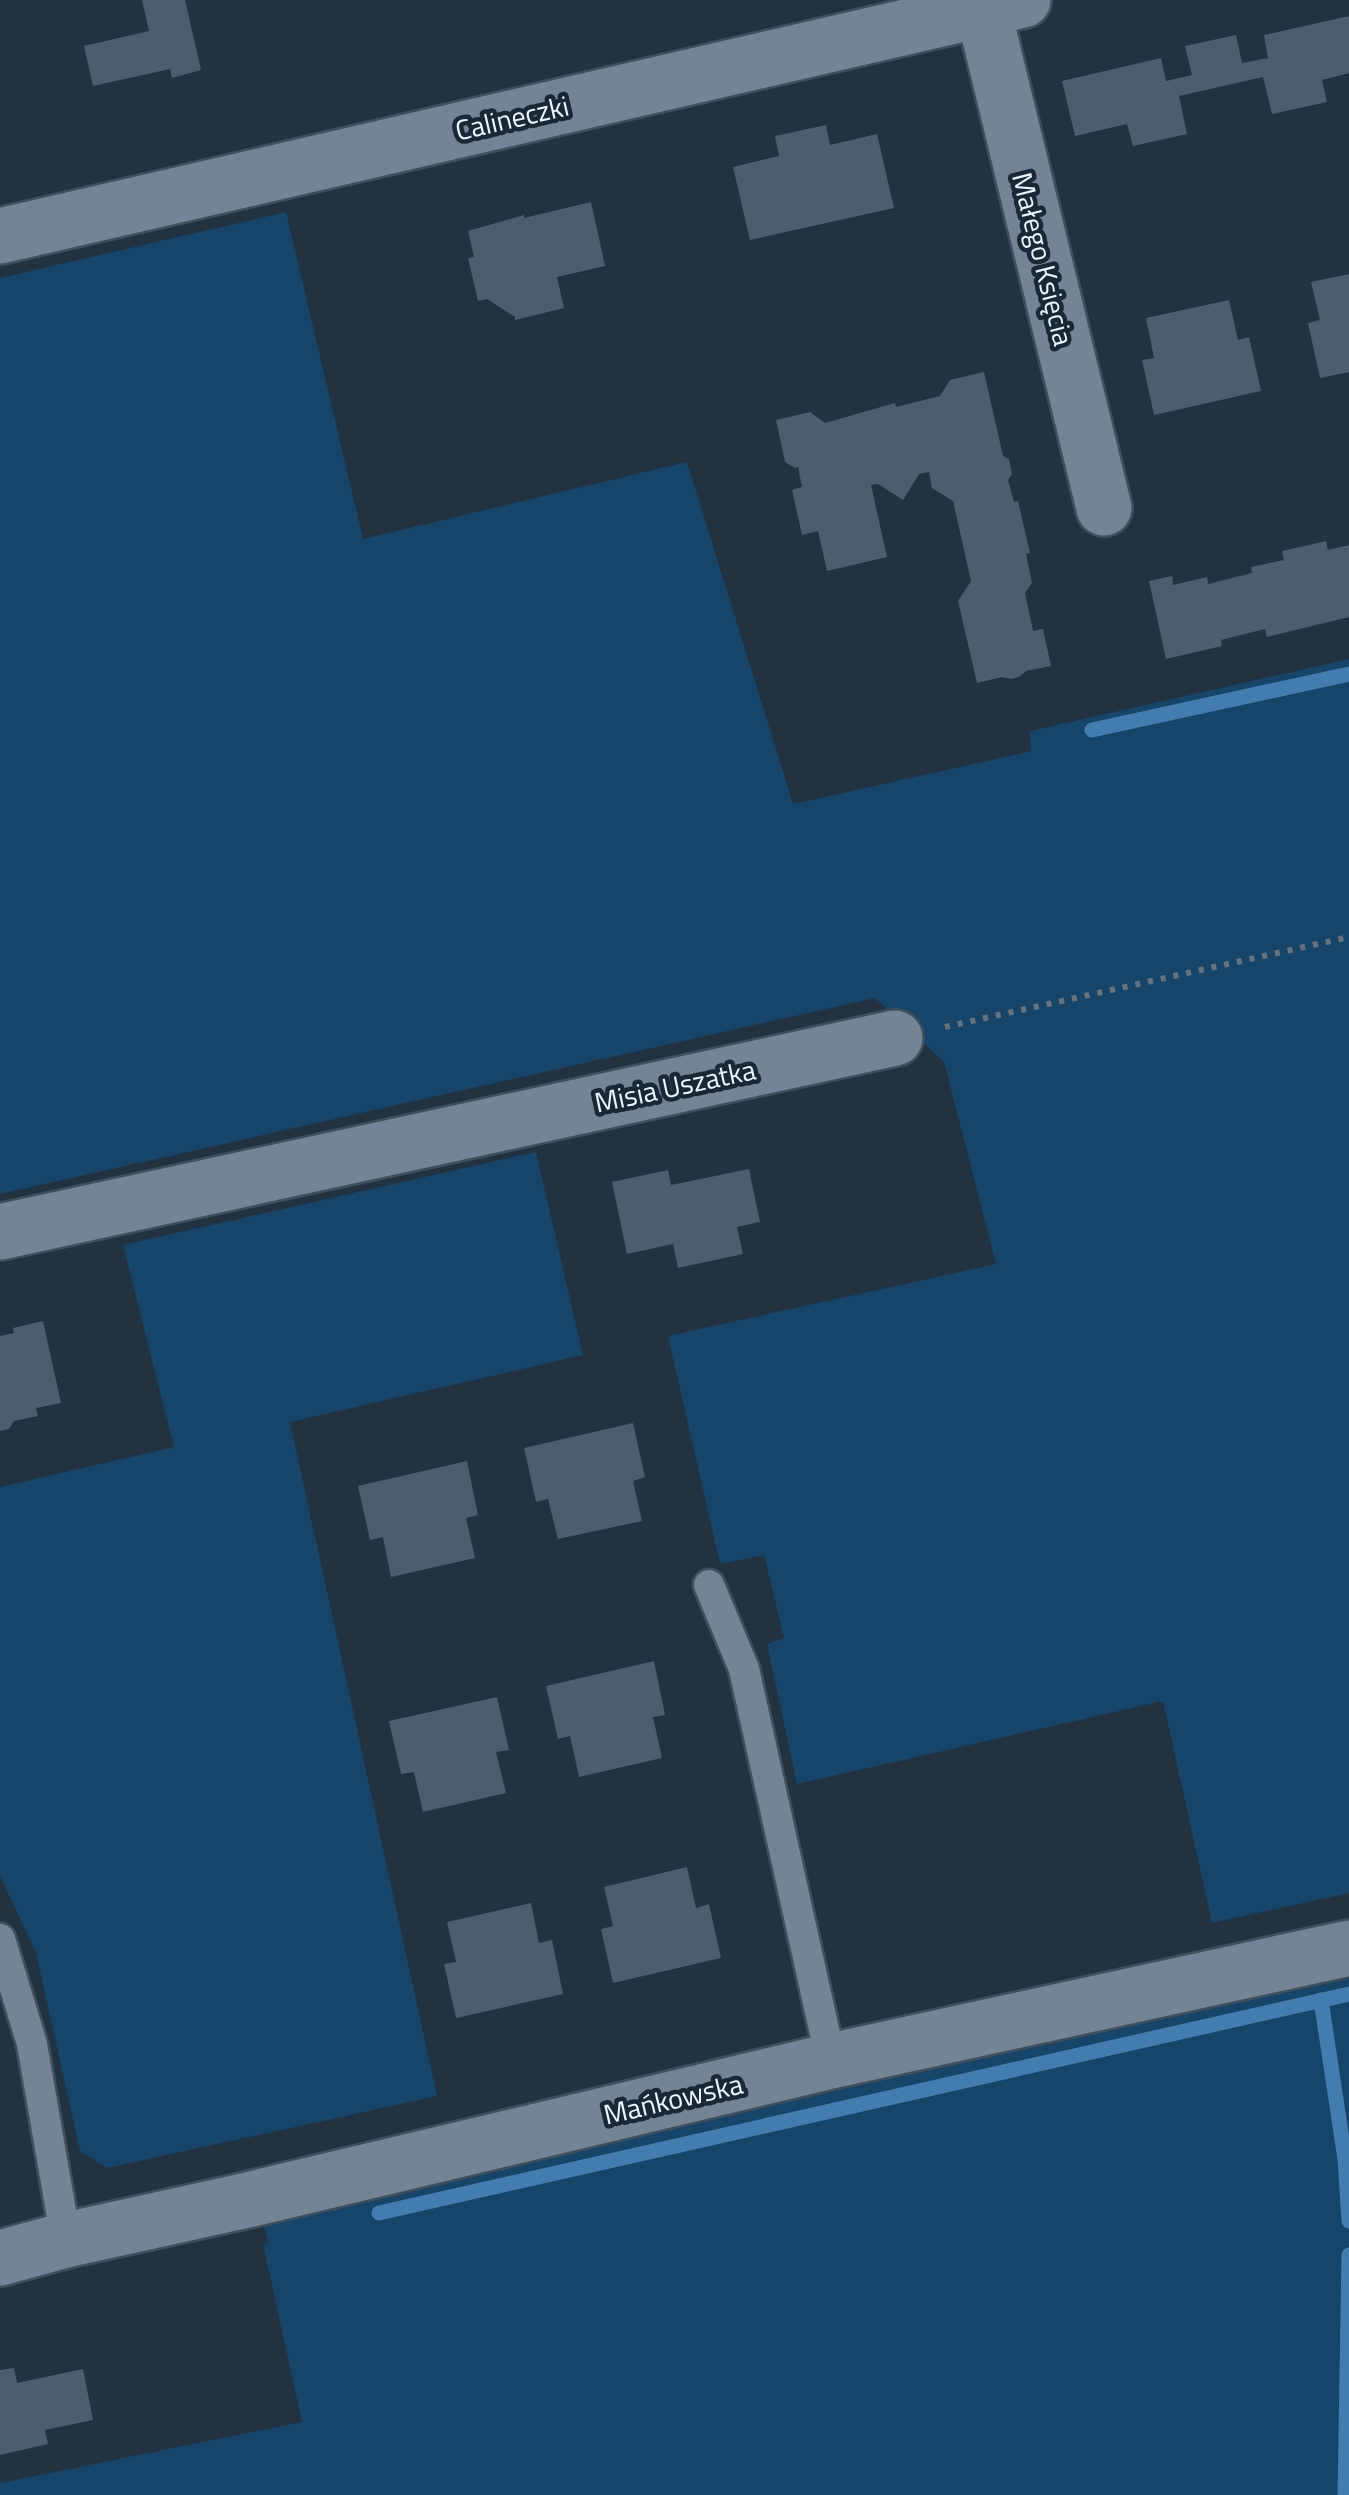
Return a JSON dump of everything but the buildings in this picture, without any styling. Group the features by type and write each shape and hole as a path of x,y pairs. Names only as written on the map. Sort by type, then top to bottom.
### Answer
{"street":[{"name":"Calineczki","path":"0,236 1003,5"},
{"name":"Małego Księcia","path":"1003,5 1104,508"},
{"name":"Misia Uszatka","path":"0,1232 895,1038"},
{"name":"Mańkowska","path":"0,2258 831,2062 1349,1948"}],"lane":[{"path":"709,1585 744,1669 831,2062"},
{"path":"0,1939 32,2044 66,2240"}],"path":[{"path":"895,1038 1349,938"}],"shaded area":[{"path":"286,212 363,539 687,462 793,804 1031,751 1030,731 1349,659 1349,1893 1212,1923 1163,1701 797,1784 767,1644 784,1638 764,1555 720,1564 668,1336 996,1264 944,1062 875,998 0,1194 0,278"},
{"path":"536,1152 583,1355 290,1422 437,2096 107,2168 80,2151 36,1953 0,1876 0,1487 174,1447 123,1245"},
{"path":"1349,1976 1349,2495 0,2495 0,2483 302,2422 263,2244 268,2243 262,2219"}],"waterway":[{"path":"1092,730 1349,674"},
{"path":"379,2213 1349,1994"},
{"path":"1321,2000 1345,2159 1349,2221"},
{"path":"1345,2495 1349,2255"}]}
